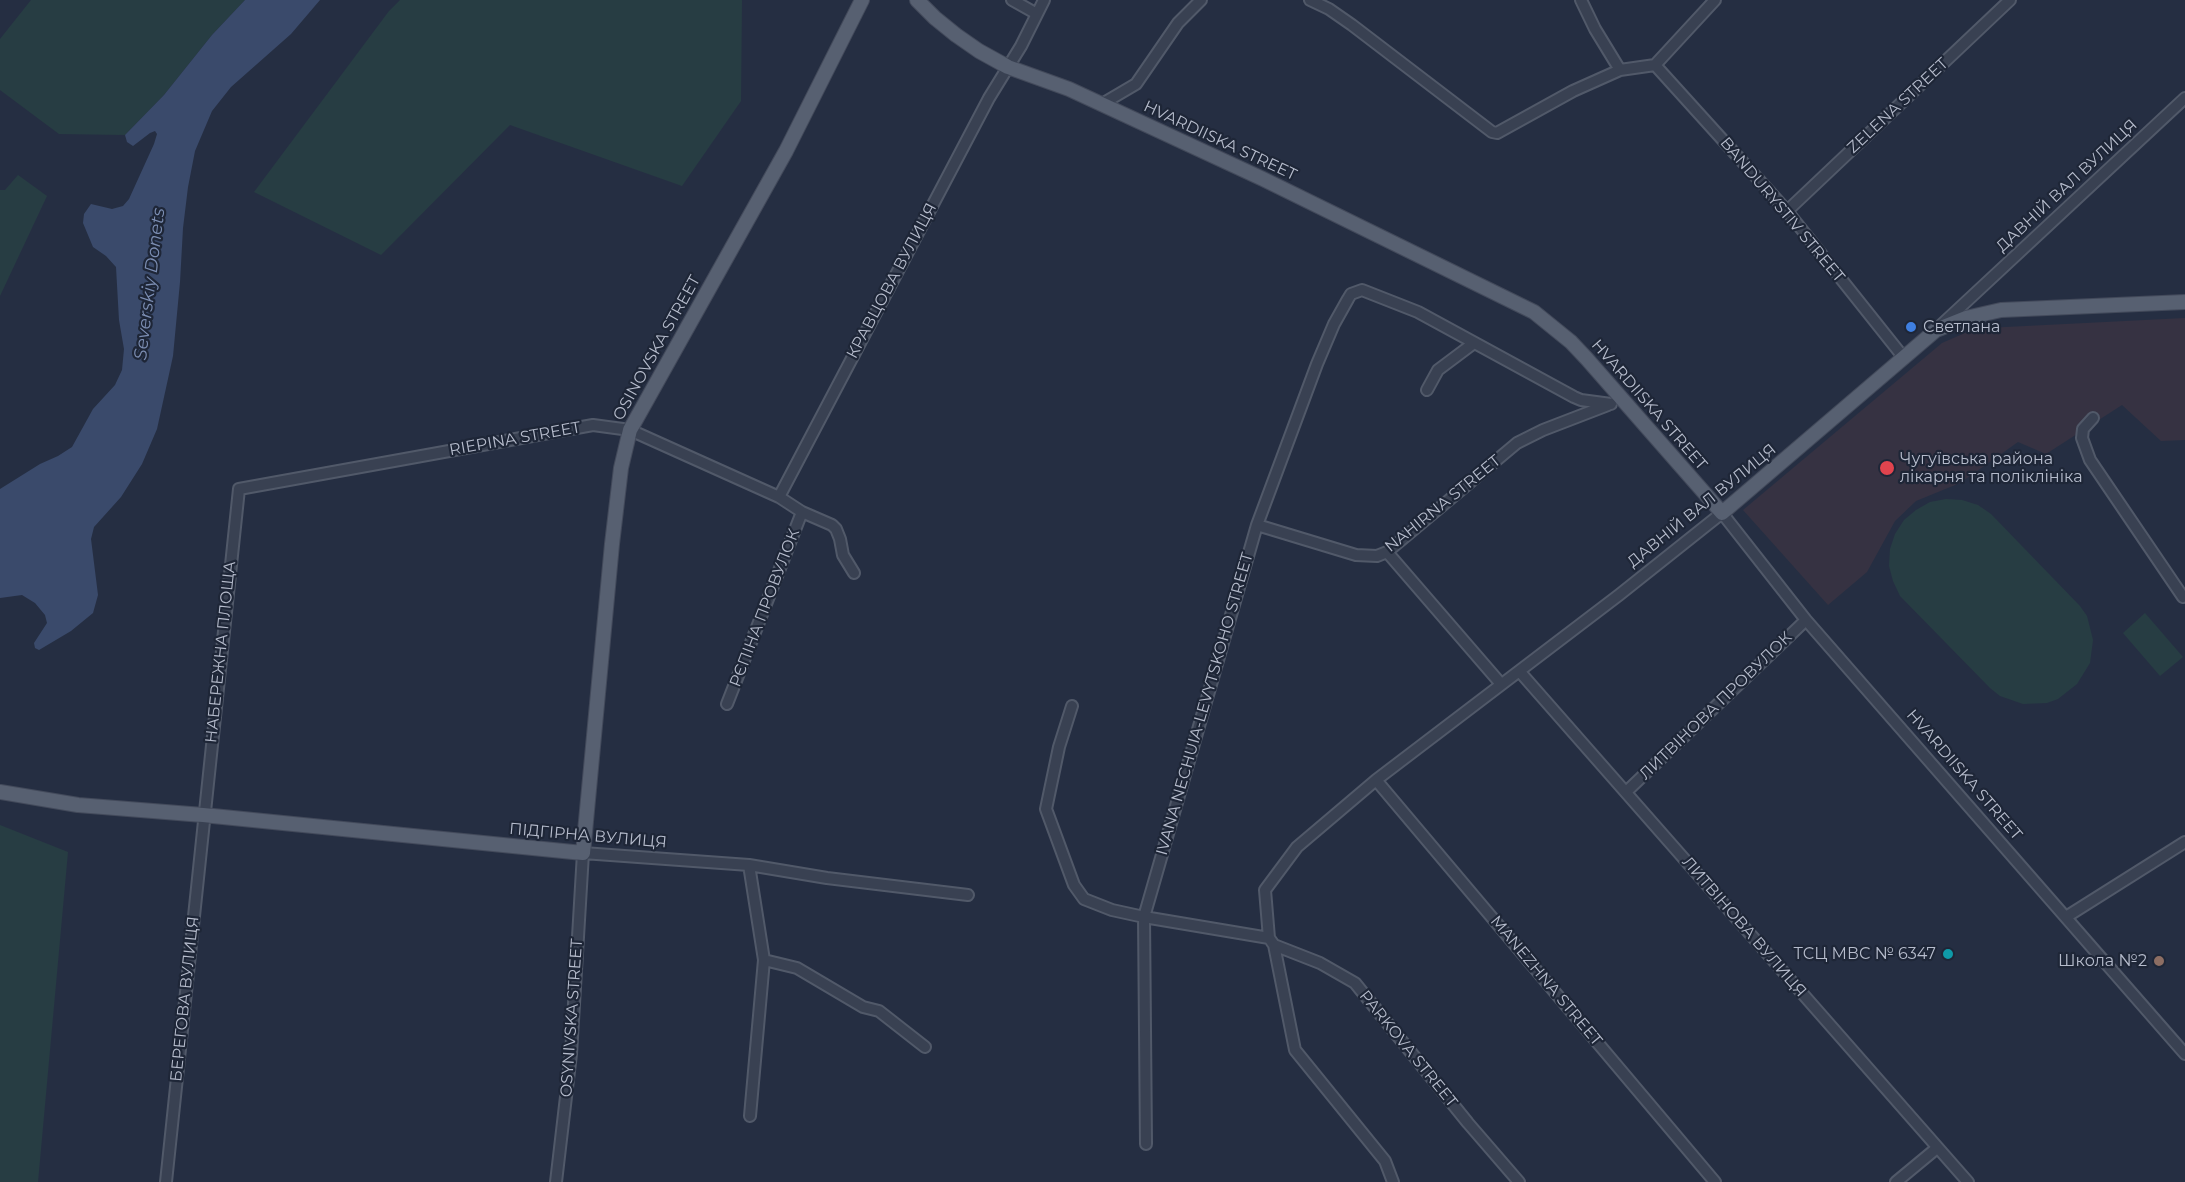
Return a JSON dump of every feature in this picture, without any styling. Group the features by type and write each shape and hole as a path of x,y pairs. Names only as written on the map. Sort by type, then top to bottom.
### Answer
{"main road":[{"name":"OSINOVSKA STREET","path":"583,853 613,533 621,468 630,430 786,151 862,0"},
{"name":"HVARDIISKA STREET","path":"917,0 956,35 1008,67 1102,104 1263,178 1467,280 1513,300 1553,326 1571,342 1617,402 1722,513"},
{"path":"1936,330 1966,318 2001,310 2185,302"},
{"name":"ДАВНІЙ ВАЛ ВУЛИЦЯ","path":"1722,513 1936,330"},
{"name":"ПІДГІРНА ВУЛИЦЯ","path":"0,792 78,806 583,853"}],"street":[{"path":"1012,0 1037,14"},
{"name":"КРАВЦОВА ВУЛИЦЯ","path":"779,497 989,98 1044,0"},
{"path":"1102,104 1136,84 1178,23 1202,0"},
{"path":"1310,0 1329,9 1352,25 1492,132 1497,133 1573,91 1620,70 1655,65 1715,0"},
{"path":"1581,0 1595,29 1620,70"},
{"name":"ZELENA STREET","path":"1787,211 2010,0"},
{"name":"BANDURYSTIV STREET","path":"1655,65 1787,211 1904,358"},
{"name":"ДАВНІЙ ВАЛ ВУЛИЦЯ","path":"1936,330 2185,98"},
{"name":"IVANA NECHUIA-LEVYTSKOHO STREET","path":"1146,1144 1144,917 1257,525 1317,364 1334,324 1351,294 1362,290 1418,312 1474,343"},
{"path":"1427,390 1438,370 1474,343 1581,400 1617,402"},
{"name":"NAHIRNA STREET","path":"1257,525 1356,555 1377,556 1387,552 1517,443 1543,430 1617,402"},
{"path":"2093,418 2083,429 2082,438 2090,460 2183,597 2185,596"},
{"name":"RIEPINA STREET","path":"239,489 593,425 630,430 779,497 802,512 836,529 843,555 854,573"},
{"name":"НАБЕРЕЖНА ПЛОЩА","path":"203,816 239,489"},
{"name":"РЄПІНА ПРОВУЛОК","path":"727,704 802,512"},
{"name":"ДАВНІЙ ВАЛ ВУЛИЦЯ","path":"1393,1182 1385,1161 1295,1050 1272,942 1265,890 1297,847 1376,780 1501,684 1520,672 1722,513"},
{"name":"HVARDIISKA STREET","path":"1722,513 1806,620 2185,1054"},
{"path":"1387,552 1501,684"},
{"name":"ЛИТВІНОВА ПРОВУЛОК","path":"1626,792 1806,620"},
{"name":"ЛИТВІНОВА ВУЛИЦЯ","path":"1520,672 1968,1182"},
{"name":"PARKOVA STREET","path":"1072,706 1059,747 1046,809 1074,885 1084,899 1112,910 1272,942 1320,963 1355,983 1468,1123 1519,1182"},
{"name":"MANEZHNA STREET","path":"1376,780 1715,1182"},
{"name":"БЕРЕГОВА ВУЛИЦЯ","path":"166,1182 203,816"},
{"path":"2066,917 2185,842"},
{"name":"ПІДГІРНА ВУЛИЦЯ","path":"583,853 749,865 896,887 968,895"},
{"name":"OSYNIVSKA STREET","path":"556,1182 571,1054 583,853"},
{"path":"749,865 764,960 750,1116"},
{"path":"764,960 797,968 863,1007 879,1011 925,1047"},
{"path":"1896,1182 1937,1148"}],"shaded area":[{"name":"Чугуївська района лікарня та поліклініка","path":"2185,318 2185,440 2161,441 2122,405 2046,454 2018,442 1960,483 1916,501 1895,521 1867,572 1828,605 1743,510 1942,343 1965,333 1986,328"}],"green space":[{"path":"31,0 245,0 212,35 164,95 125,135 59,134 0,90 0,39"},
{"path":"400,0 742,0 741,101 682,186 510,125 381,255 254,192 389,11"},
{"path":"18,175 47,196 0,296 0,190 5,190"},
{"path":"1946,499 1962,500 1978,505 1991,514 2087,616 2093,640 2090,663 2077,684 2058,699 2047,703 2023,704 2000,696 1900,596 1889,566 1890,549 1895,534 1904,520 1916,510 1930,502"},
{"path":"2145,613 2183,657 2160,676 2123,633"},
{"path":"0,825 68,852 38,1182 0,1182"}],"water":[{"name":"Severskiy Donets","path":"245,0 320,0 291,34 231,87 212,111 195,151 188,187 173,356 157,429 142,464 121,497 94,527 91,539 98,595 93,613 71,631 39,650 35,648 34,643 47,623 45,615 35,603 22,595 0,598 0,489 72,447 93,409 115,385 122,370 124,349 119,320 116,267 93,247 83,223 84,214 91,204 112,209 123,206 129,199 157,134 155,131 150,133 133,146 127,142 125,135 164,95 212,35"}],"place":[{"name":"Светлана","path":"1911,327"},
{"name":"Чугуївська района лікарня та поліклініка","path":"1887,468"},
{"name":"ТСЦ МВС № 6347","path":"1948,954"},
{"name":"Школа №2","path":"2159,961"}]}
